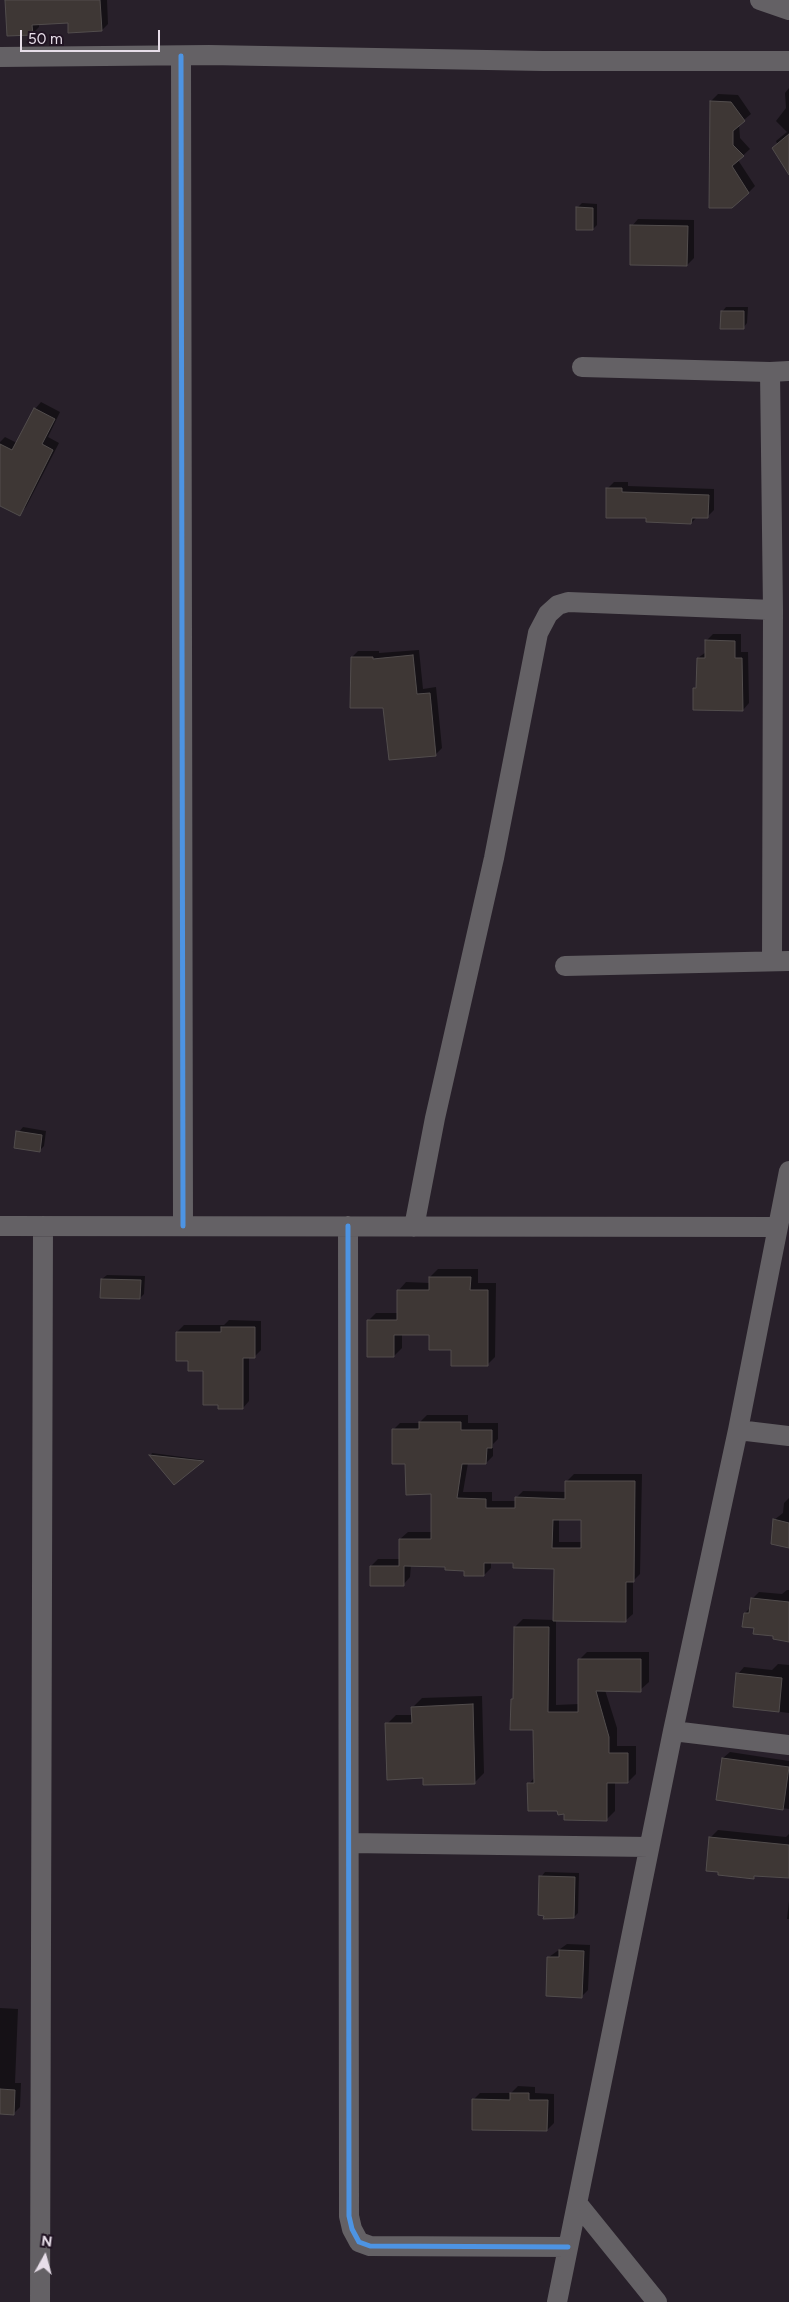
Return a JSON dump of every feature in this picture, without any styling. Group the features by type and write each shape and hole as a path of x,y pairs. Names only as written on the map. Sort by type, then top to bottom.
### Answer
{"street":[{"path":"760,0 789,10"},
{"path":"0,57 181,56 552,61 789,61"},
{"path":"181,56 182,1226"},
{"path":"565,966 780,960 773,610 779,371 582,367"},
{"path":"414,1227 435,1118 494,858 538,633 548,614 558,605 568,602 773,610"},
{"path":"557,2302 673,1731 738,1430 789,1171"},
{"path":"0,1226 777,1227"},
{"path":"40,2302 43,1226"},
{"path":"348,1226 349,2216 352,2229 359,2242 370,2246 568,2247"},
{"path":"738,1430 789,1436"},
{"path":"673,1731 789,1745"},
{"path":"348,1843 649,1847"},
{"path":"577,2203 657,2302"}],"building":[{"path":"5,0 100,0 102,31 68,33 68,23 32,25 33,35 7,36"},
{"path":"710,101 731,102 745,121 733,131 733,145 744,156 732,166 749,193 732,208 709,208"},
{"path":"789,134 789,175 772,148"},
{"path":"576,207 593,208 593,230 576,230"},
{"path":"630,225 688,226 687,266 630,265"},
{"path":"721,311 744,311 744,329 720,329"},
{"path":"34,408 55,419 42,444 53,450 20,516 0,506 0,444 12,450"},
{"path":"606,488 622,488 622,492 709,495 708,518 692,518 691,524 646,522 646,518 606,518"},
{"path":"705,640 735,641 735,658 742,658 743,711 693,710 693,688 696,688 697,658 705,658"},
{"path":"413,655 417,694 430,693 436,756 389,760 383,708 350,708 351,657 373,657 373,659"},
{"path":"16,1131 42,1135 40,1152 14,1148"},
{"path":"429,1277 471,1277 470,1290 488,1290 488,1366 451,1366 451,1350 429,1350 429,1335 394,1335 394,1357 367,1357 367,1320 397,1320 397,1290 429,1290"},
{"path":"101,1279 141,1280 140,1299 100,1298"},
{"path":"221,1327 255,1327 255,1358 243,1358 243,1409 218,1409 218,1405 203,1405 203,1371 188,1371 188,1361 176,1361 176,1332 221,1332"},
{"path":"419,1422 461,1422 461,1430 492,1430 492,1448 487,1448 486,1464 462,1464 457,1498 486,1499 486,1508 515,1508 515,1497 565,1499 565,1481 635,1481 634,1582 626,1582 626,1622 553,1621 554,1569 513,1568 513,1563 484,1563 484,1576 464,1576 464,1571 445,1570 445,1567 404,1566 404,1586 370,1586 370,1566 399,1566 399,1539 431,1539 431,1494 406,1495 405,1464 392,1464 392,1429 419,1429","holes":["553,1520 581,1520 581,1548 552,1548"]},
{"path":"149,1455 204,1461 174,1485"},
{"path":"773,1519 789,1523 789,1548 771,1544"},
{"path":"751,1598 789,1602 789,1642 773,1639 773,1636 753,1634 754,1628 742,1627 744,1613 749,1613"},
{"path":"514,1627 549,1627 548,1712 578,1712 578,1659 641,1659 641,1692 596,1691 609,1737 609,1753 628,1753 628,1783 607,1783 607,1821 564,1820 564,1814 558,1815 557,1811 528,1811 527,1783 534,1783 533,1730 510,1730 511,1699 513,1699"},
{"path":"736,1673 782,1678 779,1712 733,1707"},
{"path":"473,1704 475,1784 423,1785 423,1778 387,1780 385,1723 412,1723 411,1707"},
{"path":"722,1758 789,1767 783,1810 716,1800"},
{"path":"709,1837 789,1845 789,1878 754,1876 754,1879 718,1875 718,1872 706,1871"},
{"path":"539,1876 575,1877 574,1918 543,1919 544,1916 538,1915"},
{"path":"559,1950 584,1951 582,1998 546,1996 547,1957 559,1957"},
{"path":"0,2089 15,2090 14,2115 0,2114"},
{"path":"510,2093 529,2093 529,2100 548,2100 547,2131 472,2130 472,2099 510,2100"}],"cycle path":[{"path":"181,56 183,1226"},
{"path":"348,1226 349,2216 352,2229 359,2242 370,2246 568,2247"}]}
